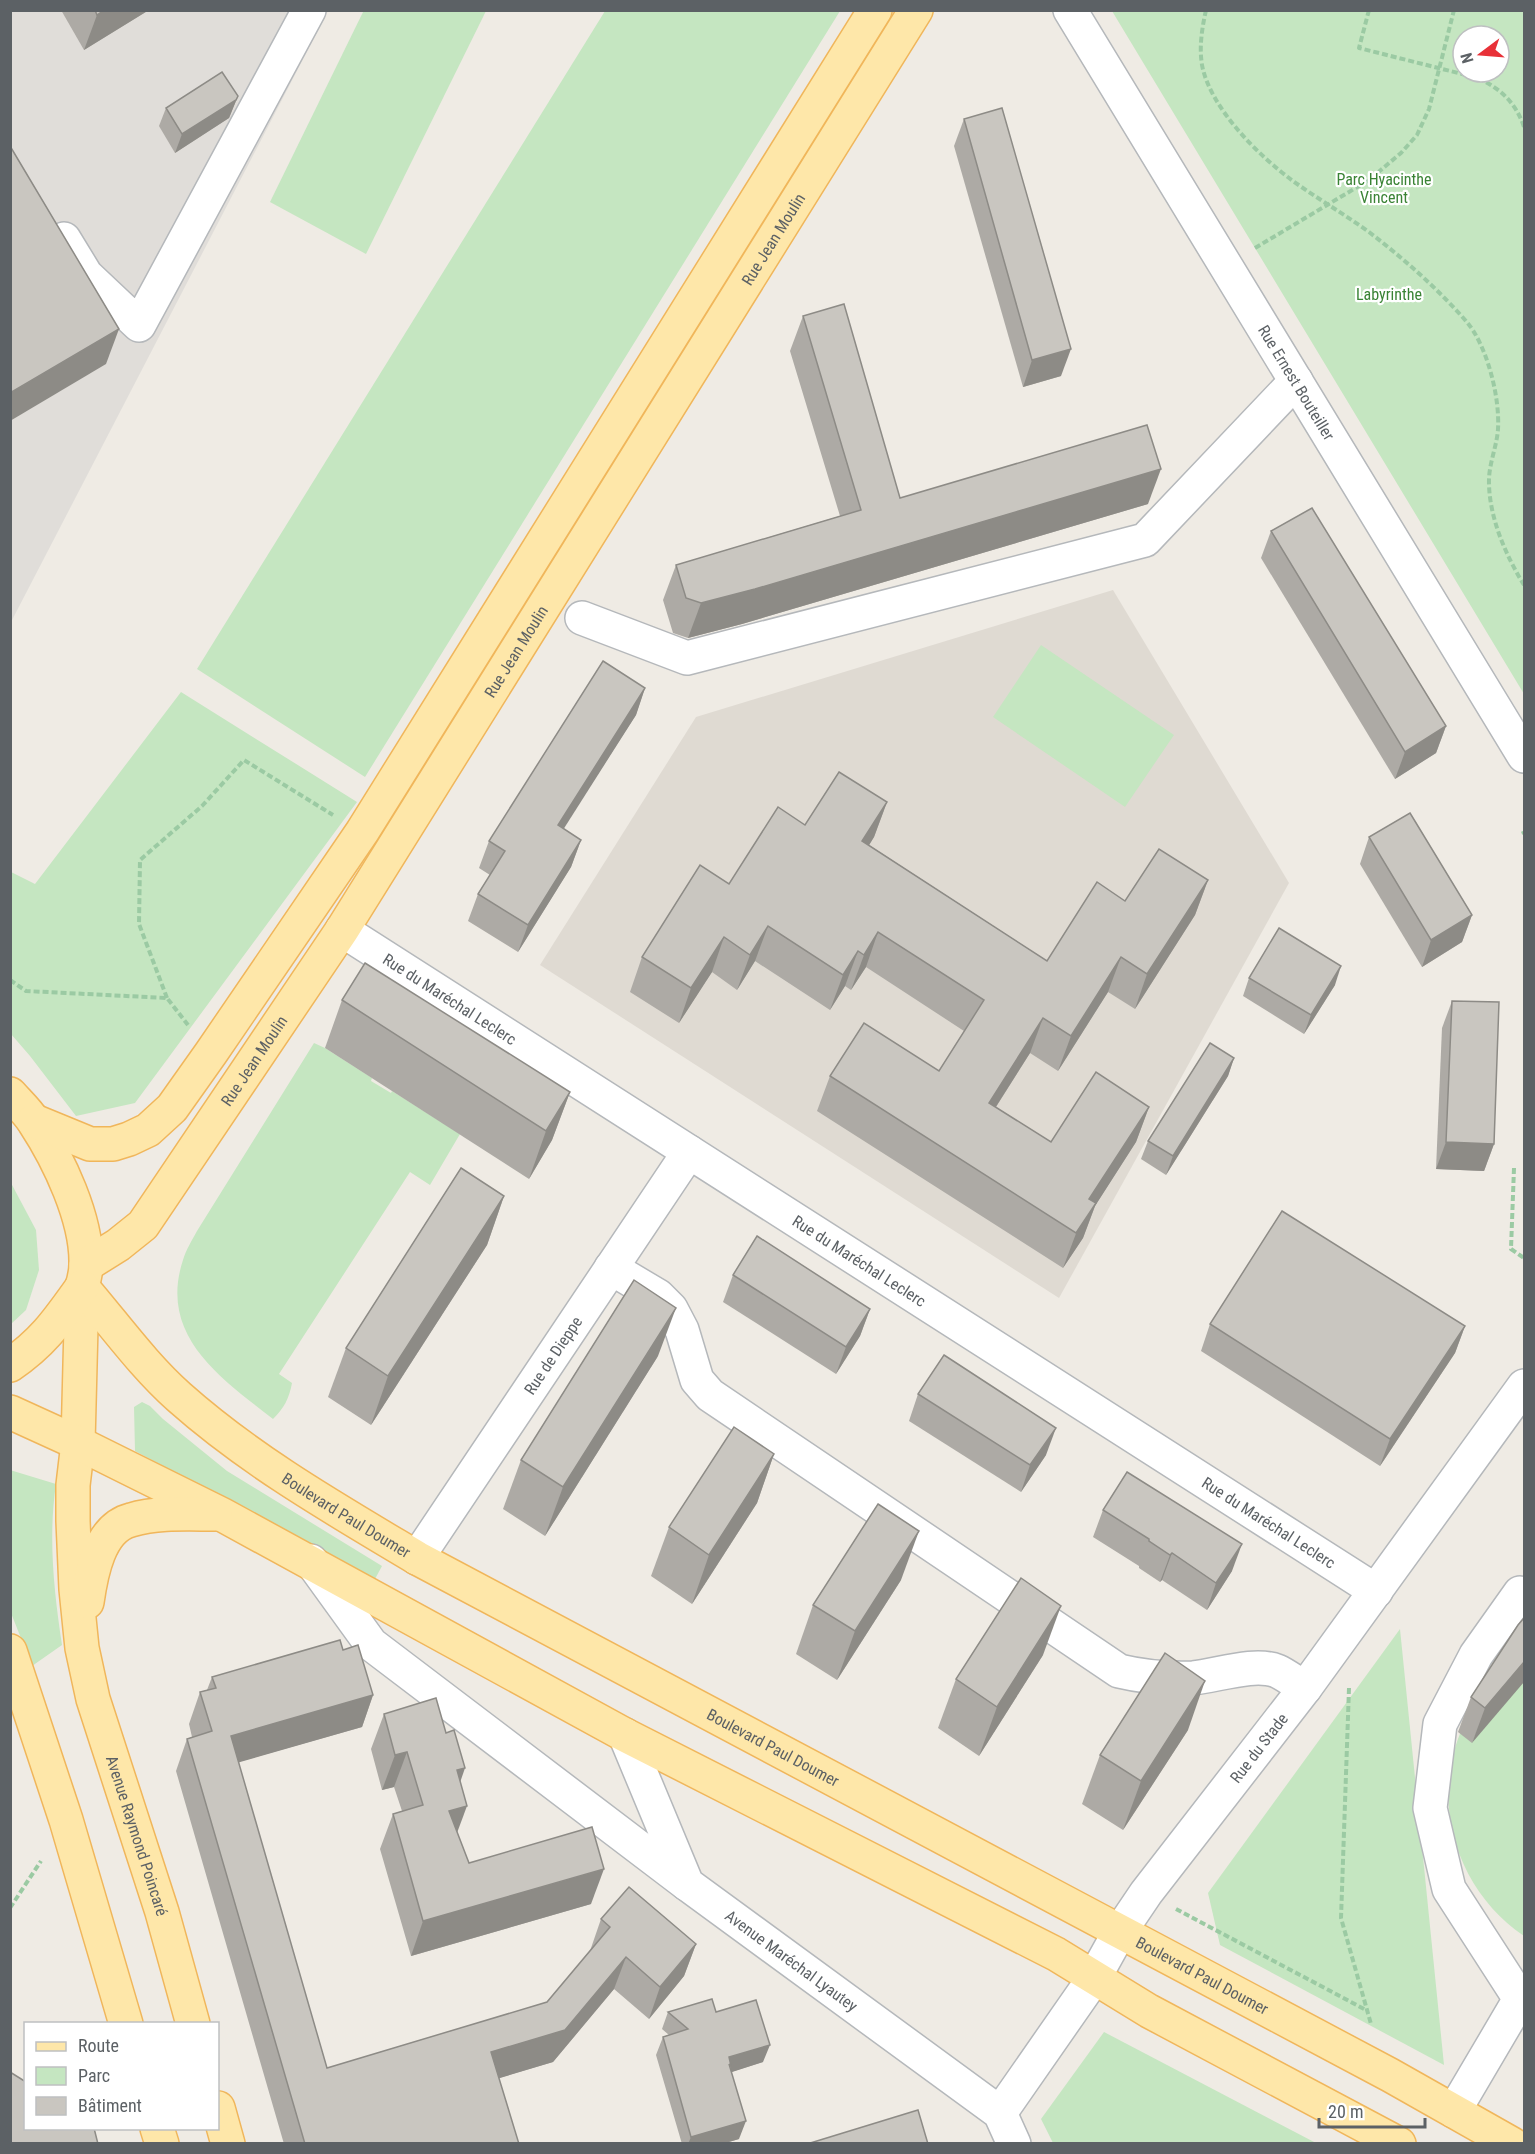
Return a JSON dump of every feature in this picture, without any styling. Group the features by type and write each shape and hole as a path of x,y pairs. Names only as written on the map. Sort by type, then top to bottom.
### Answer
{"main road":[{"path":"10,1094 34,1121 90,1144 113,1144 129,1139 148,1130 172,1108 362,832 875,10"},
{"name":"Rue Jean Moulin","path":"84,1276 143,1225 342,930 911,18"},
{"name":"Avenue Raymond Poincaré","path":"34,1121 55,1158 72,1196 84,1240 78,1443 73,1521 76,1589 82,1648 93,1699 162,1912 192,2022"},
{"path":"10,1365 31,1351 49,1332 84,1276"},
{"name":"Boulevard Paul Doumer","path":"84,1276 144,1360 178,1396 294,1485 417,1558 1390,2075 1512,2144"},
{"path":"10,1412 78,1443 311,1561 625,1735 1045,1949 1149,2011 1399,2144"},
{"name":"Avenue Raymond Poincaré","path":"82,1648 90,1583 106,1539 116,1529 129,1520 167,1515 221,1514"},
{"path":"10,1652 66,1820 125,2022"},
{"path":"219,2112 228,2144"}],"street":[{"path":"48,214 86,275 139,325 309,10"},
{"path":"911,18 936,10"},
{"name":"Rue Ernest Bouteiller","path":"1070,10 1524,756"},
{"path":"582,618 687,658 1145,540 1296,381"},
{"name":"Rue du Maréchal Leclerc","path":"342,930 1376,1591"},
{"name":"Rue de Dieppe","path":"417,1558 689,1152"},
{"path":"611,1268 658,1296 671,1309 682,1330 697,1380 710,1395 1119,1671 1168,1679 1252,1669 1276,1670 1305,1688"},
{"name":"Rue du Stade","path":"1000,2113 1094,1978 1119,1933 1146,1893 1305,1688 1524,1386"},
{"name":"Avenue Maréchal Lyautey","path":"311,1561 371,1644 687,1884 1000,2113 1014,2144"},
{"path":"1454,2111 1520,1999 1449,1889 1430,1808 1440,1724 1476,1655 1523,1587"},
{"path":"625,1735 687,1884"}],"path":[{"path":"1206,10 1201,47 1203,67 1221,106 1235,127 1275,167 1368,232 1419,273 1468,323 1477,339 1486,357 1495,400 1498,429 1491,455 1489,478 1491,501 1506,550 1524,585"},
{"path":"1369,10 1359,48 1478,78 1501,90 1515,106 1524,127"},
{"path":"1227,268 1255,248 1369,180 1401,153 1417,135 1429,109 1454,10"},
{"path":"211,1053 167,998 139,924 140,860 202,806 244,760 362,832"},
{"path":"10,980 26,991 167,998"},
{"path":"1514,1168 1510,1250 1524,1258"},
{"path":"1349,1684 1341,1918 1366,2010 1390,2075"},
{"path":"10,1908 66,1820"},
{"path":"1146,1893 1366,2010"}],"shaded area":[{"path":"11,11 328,11 11,622"},
{"path":"1113,590 1289,883 1059,1298 540,965 696,717"}],"green space":[{"path":"364,10 486,11 366,254 270,202"},
{"path":"605,11 840,11 365,777 197,669"},
{"name":"Parc Hyacinthe Vincent","path":"1112,11 1524,11 1524,694"},
{"path":"1041,645 1174,735 1125,807 993,717"},
{"path":"181,692 357,802 135,1103 76,1116 11,1034 11,872 35,884"},
{"path":"314,1043 372,1078 371,1081 391,1093 392,1091 460,1134 430,1185 410,1172 279,1374 292,1383 286,1403 273,1419 233,1388 199,1353 187,1333 179,1311 178,1287 183,1260 193,1238"},
{"path":"11,1183 36,1230 39,1270 26,1310 11,1324"},
{"path":"142,1402 150,1406 227,1471 382,1566 375,1579 135,1451 134,1407"},
{"path":"10,1470 56,1484 52,1524 53,1564 62,1645 32,1666 11,1613"},
{"path":"1400,1629 1444,2065 1220,1945 1208,1893"},
{"path":"1524,1638 1524,1936 1501,1917 1482,1895 1467,1871 1456,1844 1450,1816 1448,1787 1452,1758 1462,1729"},
{"path":"1104,2032 1316,2143 1053,2143 1041,2119"}],"building":[{"path":"222,72 238,96 236,100 182,134 166,108"},
{"path":"1002,108 1071,349 1032,360 964,119"},
{"path":"10,146 119,329 10,393"},
{"path":"844,304 900,498 1147,425 1161,469 755,589 701,603 686,598 676,565 861,510 803,316"},
{"path":"1312,508 1446,726 1405,752 1271,531"},
{"path":"603,661 645,688 558,825 581,840 528,925 478,894 505,851 489,841"},
{"path":"839,772 887,802 862,841 1047,961 1097,882 1125,901 1159,849 1208,880 1147,974 1121,957 1071,1036 1043,1018 989,1103 1051,1142 1096,1072 1149,1107 1089,1199 1096,1203 1076,1233 830,1076 864,1023 939,1071 984,1000 878,932 864,955 858,951 843,975 768,926 750,955 724,937 691,988 642,957 700,865 729,884 778,807 805,825"},
{"path":"1410,813 1472,915 1431,940 1369,837"},
{"path":"1279,928 1341,966 1311,1015 1249,978"},
{"path":"365,963 570,1092 546,1131 342,1000"},
{"path":"1452,1001 1499,1002 1494,1144 1446,1142"},
{"path":"1210,1043 1234,1058 1173,1156 1148,1141"},
{"path":"461,1168 504,1196 388,1376 346,1348"},
{"path":"1282,1211 1465,1326 1390,1439 1210,1324"},
{"path":"757,1236 870,1309 846,1347 733,1275"},
{"path":"634,1280 676,1308 563,1487 521,1460"},
{"path":"944,1355 1056,1428 1030,1465 918,1394"},
{"path":"734,1427 774,1454 709,1555 669,1527"},
{"path":"1127,1472 1242,1544 1216,1583 1103,1510"},
{"path":"878,1504 919,1531 855,1631 813,1605"},
{"path":"1021,1578 1061,1606 997,1707 956,1679"},
{"path":"1524,1618 1524,1662 1485,1708 1471,1697"},
{"path":"340,1640 343,1650 358,1645 373,1695 231,1736 327,2068 547,2002 610,1927 601,1919 629,1887 696,1944 660,1987 626,1957 565,2030 491,2052 519,2144 305,2144 187,1739 212,1731 200,1692 216,1688 212,1677"},
{"path":"1165,1653 1205,1681 1141,1781 1100,1755"},
{"path":"436,1698 446,1733 454,1730 465,1768 457,1770 467,1806 449,1811 469,1863 592,1827 604,1869 423,1921 393,1814 423,1805 407,1752 395,1755 384,1714"},
{"path":"712,1999 716,2012 756,2000 770,2045 729,2057 746,2121 691,2137 663,2037 688,2029 668,2012"},
{"path":"10,2072 24,2081 24,2130 94,2130 98,2144 10,2144"},
{"path":"918,2110 928,2144 807,2144"}],"park label":[{"name":"Labyrinthe","path":"1389,294"}]}
